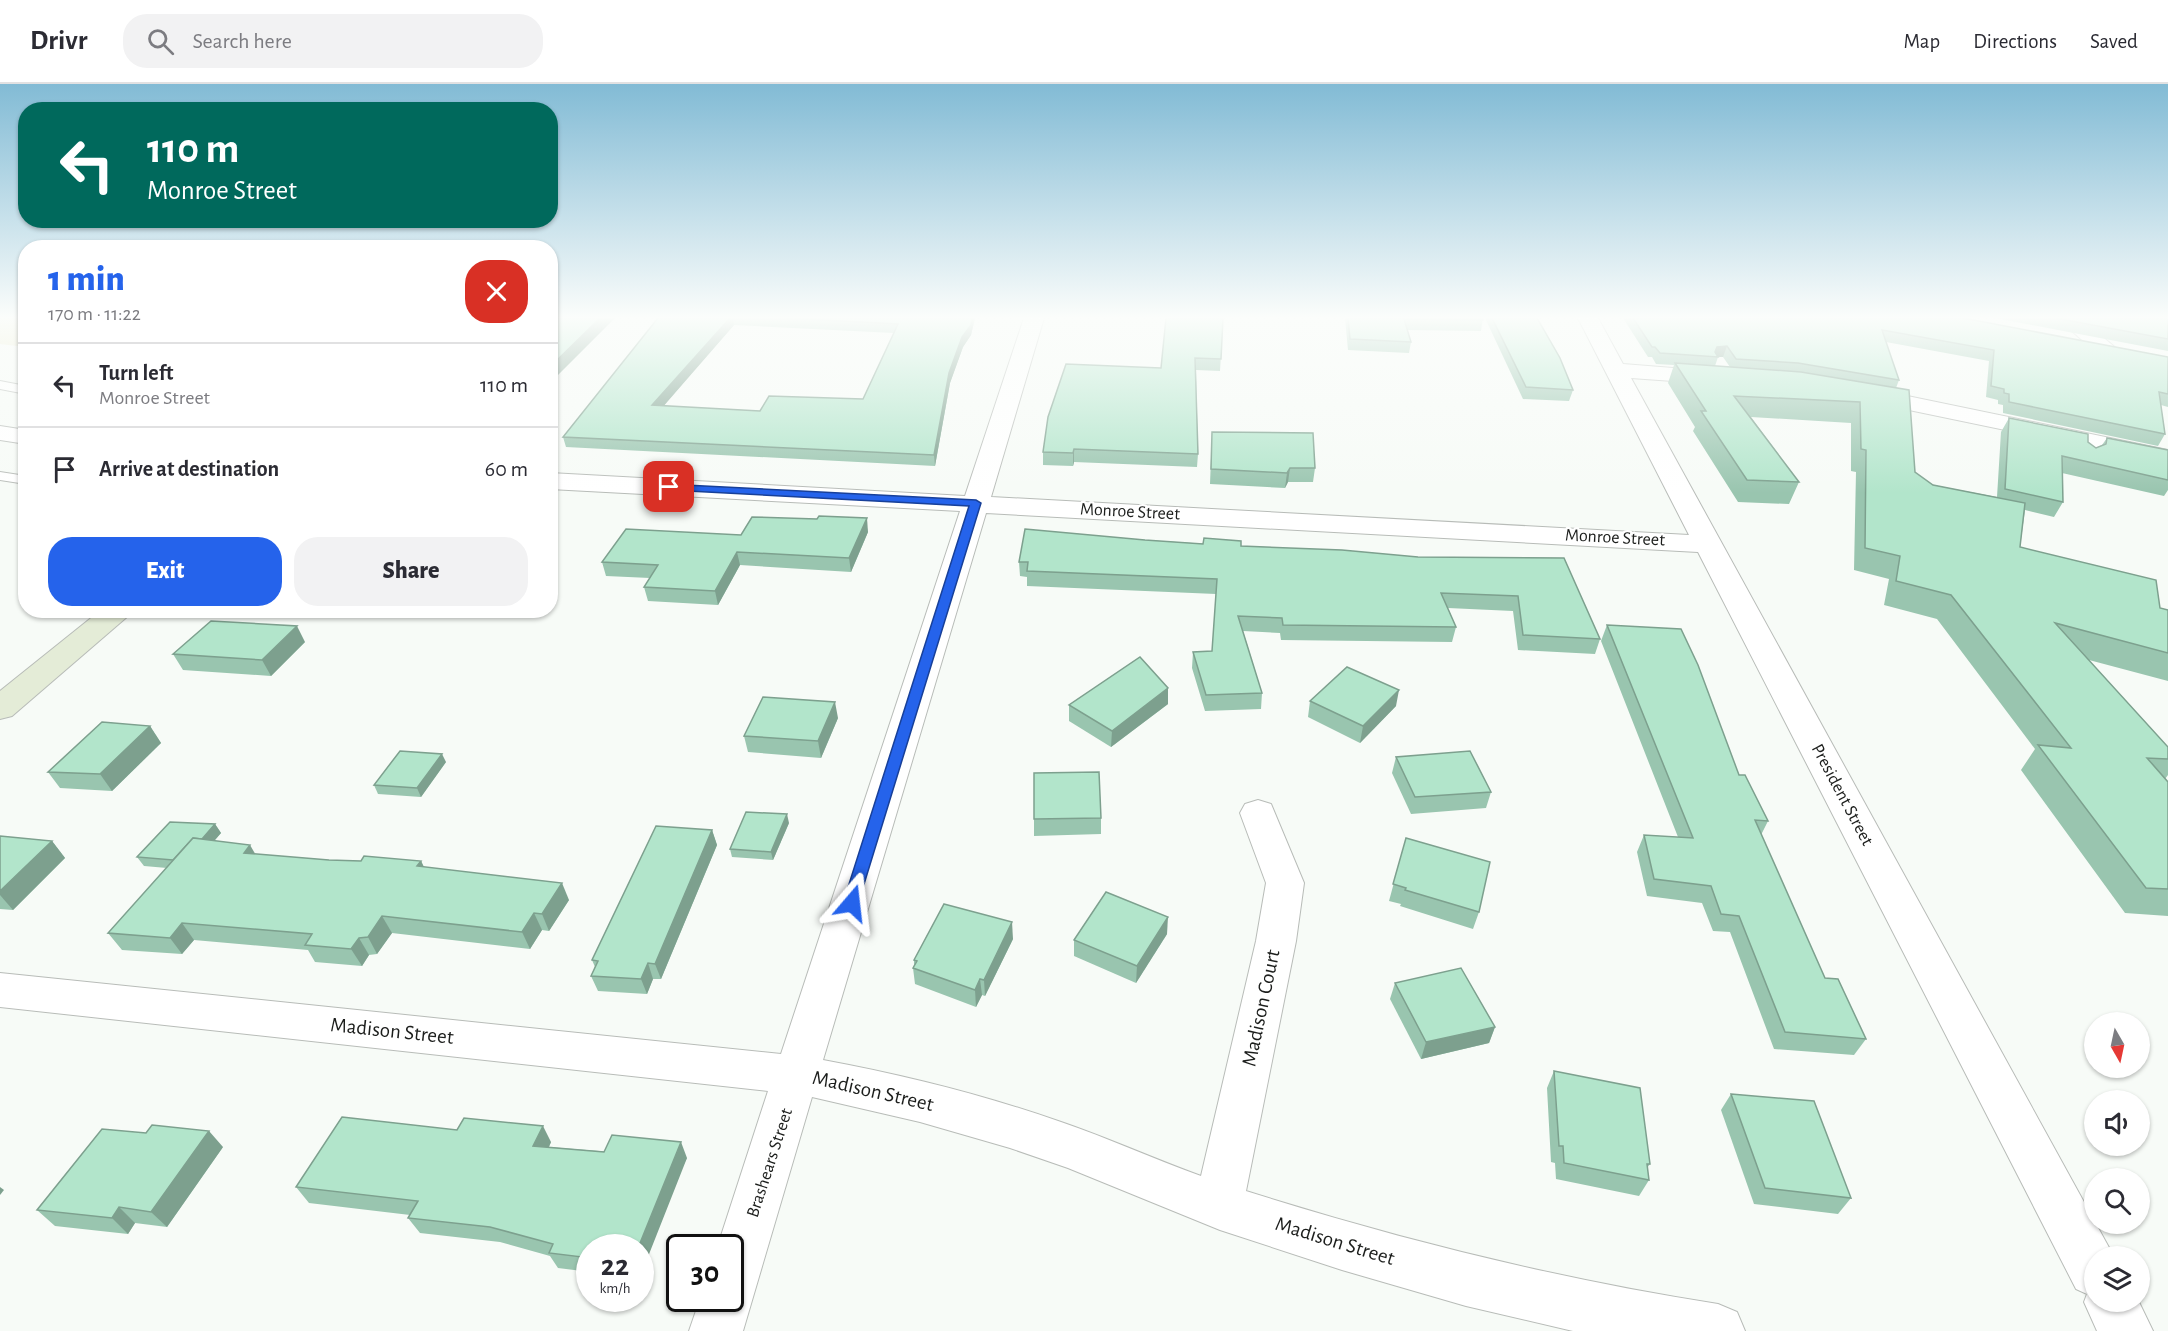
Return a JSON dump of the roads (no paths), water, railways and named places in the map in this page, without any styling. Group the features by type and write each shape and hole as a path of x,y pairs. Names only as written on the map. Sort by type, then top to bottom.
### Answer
{"main road":[{"path":"0,708 110,618"}],"street":[{"name":"Brashears Street","path":"744,1242 1016,376"},
{"name":"President Street","path":"1621,376 2084,1252"},
{"path":"1844,391 2089,448 2168,457"},
{"path":"0,433 18,436"},
{"name":"Monroe Street","path":"558,481 1709,544"},
{"name":"Madison Court","path":"1219,1205 1276,940 1285,883 1258,813"},
{"name":"Madison Street","path":"0,990 798,1074 904,1095 1042,1137 1219,1205 1459,1279 1628,1318 1718,1331"},
{"path":"716,1331 722,1312"},
{"path":"2116,1312 2126,1331"}],"lane":[{"path":"0,385 18,388"},
{"path":"0,476 18,479"}]}
